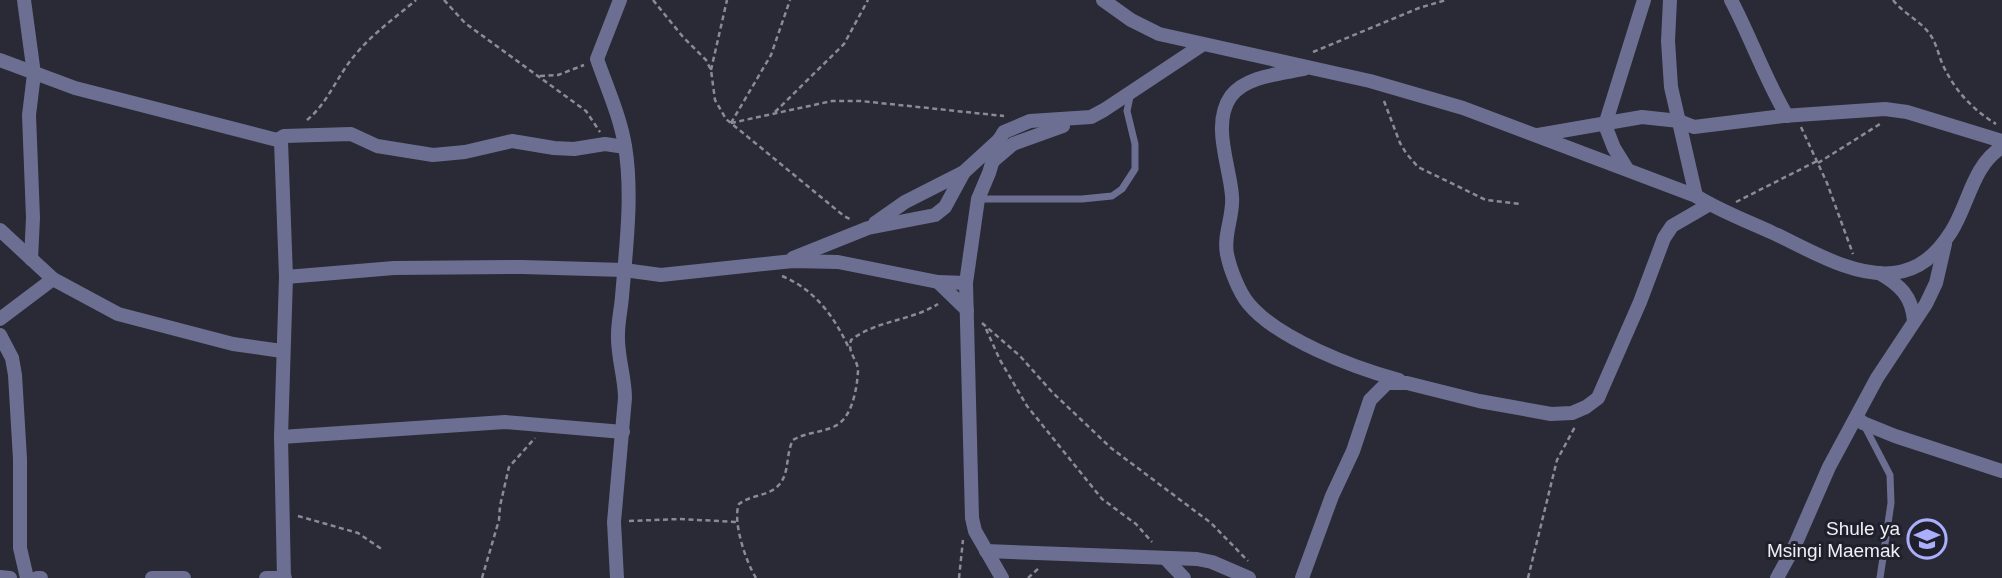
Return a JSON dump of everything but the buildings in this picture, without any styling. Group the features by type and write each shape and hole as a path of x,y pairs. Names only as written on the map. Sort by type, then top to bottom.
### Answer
{"street":[{"path":"24,0 34,74 29,115 33,218 31,259"},
{"path":"617,578 614,522 625,383 618,354 618,333 628,185 625,147 617,113 597,59 620,0"},
{"path":"1103,0 1131,20 1159,34 1370,81 1463,108 1696,195 1716,207 1830,259 1860,270 1878,273 1894,273 1930,260 1946,239 1976,176 1987,160 2002,147"},
{"path":"1627,169 1614,148 1605,125 1644,0"},
{"path":"1670,0 1668,60 1671,87 1696,195"},
{"path":"1731,0 1775,96 1791,116"},
{"path":"993,161 1013,144 1091,117 1202,45"},
{"path":"0,60 75,88 149,108 281,137 351,135 377,146 433,155 465,152 512,141 554,148 574,149 605,144 625,147"},
{"path":"1308,68 1248,82 1228,99 1223,113 1223,137 1232,196 1227,254 1246,301 1259,315 1298,340 1407,383 1479,401 1551,414 1572,413 1586,407 1598,398 1664,239 1672,226 1716,207"},
{"path":"1537,135 1642,117 1679,121 1694,127 1791,116 1894,109 2002,141"},
{"path":"783,269 868,228 905,202 964,172 1013,126 1030,121 1091,117"},
{"path":"266,578 284,578 281,437 286,277 281,137"},
{"path":"999,140 978,199 966,284 972,518 975,531 1002,578"},
{"path":"868,228 935,215 945,207 964,172"},
{"path":"0,230 53,279 118,314 247,347 282,351"},
{"path":"1777,578 1795,545 1829,467 1860,420 1877,378 1926,304 1936,283 1946,239"},
{"path":"286,277 394,268 522,267 624,270 661,275 783,269 838,262 937,282 966,284"},
{"path":"1878,273 1905,291 1913,308 1914,321"},
{"path":"0,318 53,279"},
{"path":"937,282 967,310"},
{"path":"0,335 12,358 15,374 20,459 20,548 27,578"},
{"path":"1302,578 1332,496 1353,451 1370,400 1387,383 1407,383"},
{"path":"1860,420 1895,436 2002,471"},
{"path":"281,437 505,422 623,432"},
{"path":"986,551 1197,559 1251,572"},
{"path":"1166,558 1184,578"},
{"path":"0,577 10,578"},
{"path":"152,578 184,578"}],"lane":[{"path":"978,199 1082,199 1112,196 1122,189 1135,169 1135,144 1127,111 1131,92"},
{"path":"1860,420 1886,468 1891,484 1880,578"}],"path":[{"path":"281,137 319,110 355,55 382,27 416,0"},
{"path":"444,0 465,23 586,111 605,144"},
{"path":"653,0 683,37 698,50 711,70 718,107 731,123 844,216 868,228"},
{"path":"711,70 727,0"},
{"path":"731,123 771,55 790,0"},
{"path":"772,114 844,44 868,0"},
{"path":"1312,52 1419,8 1446,0"},
{"path":"1893,0 1929,34 1945,71 1958,91 1980,114 2002,128"},
{"path":"540,76 558,75 597,59"},
{"path":"1370,81 1387,105 1406,153 1418,167 1486,200 1521,205"},
{"path":"731,123 832,101 861,101 989,113 1030,121"},
{"path":"1791,116 1818,162 1860,270"},
{"path":"1716,207 1818,162 1864,132 1888,121"},
{"path":"755,578 737,522 741,501 772,490 780,484 785,477 793,440 802,434 836,426 848,413 858,371 834,317 783,269"},
{"path":"849,348 851,340 870,329 926,312 950,296"},
{"path":"967,310 1020,356 1052,392 1111,448 1211,523 1251,572"},
{"path":"985,326 1000,360 1027,406 1102,499 1136,524 1166,558"},
{"path":"1528,578 1558,460 1586,407"},
{"path":"482,578 499,520 509,467 548,426"},
{"path":"282,503 292,514 350,530 383,550"},
{"path":"960,578 962,542 972,518"},
{"path":"614,522 680,519 737,522"}],"place":[{"name":"Shule ya Msingi Maemak","path":"1927,539"}]}
